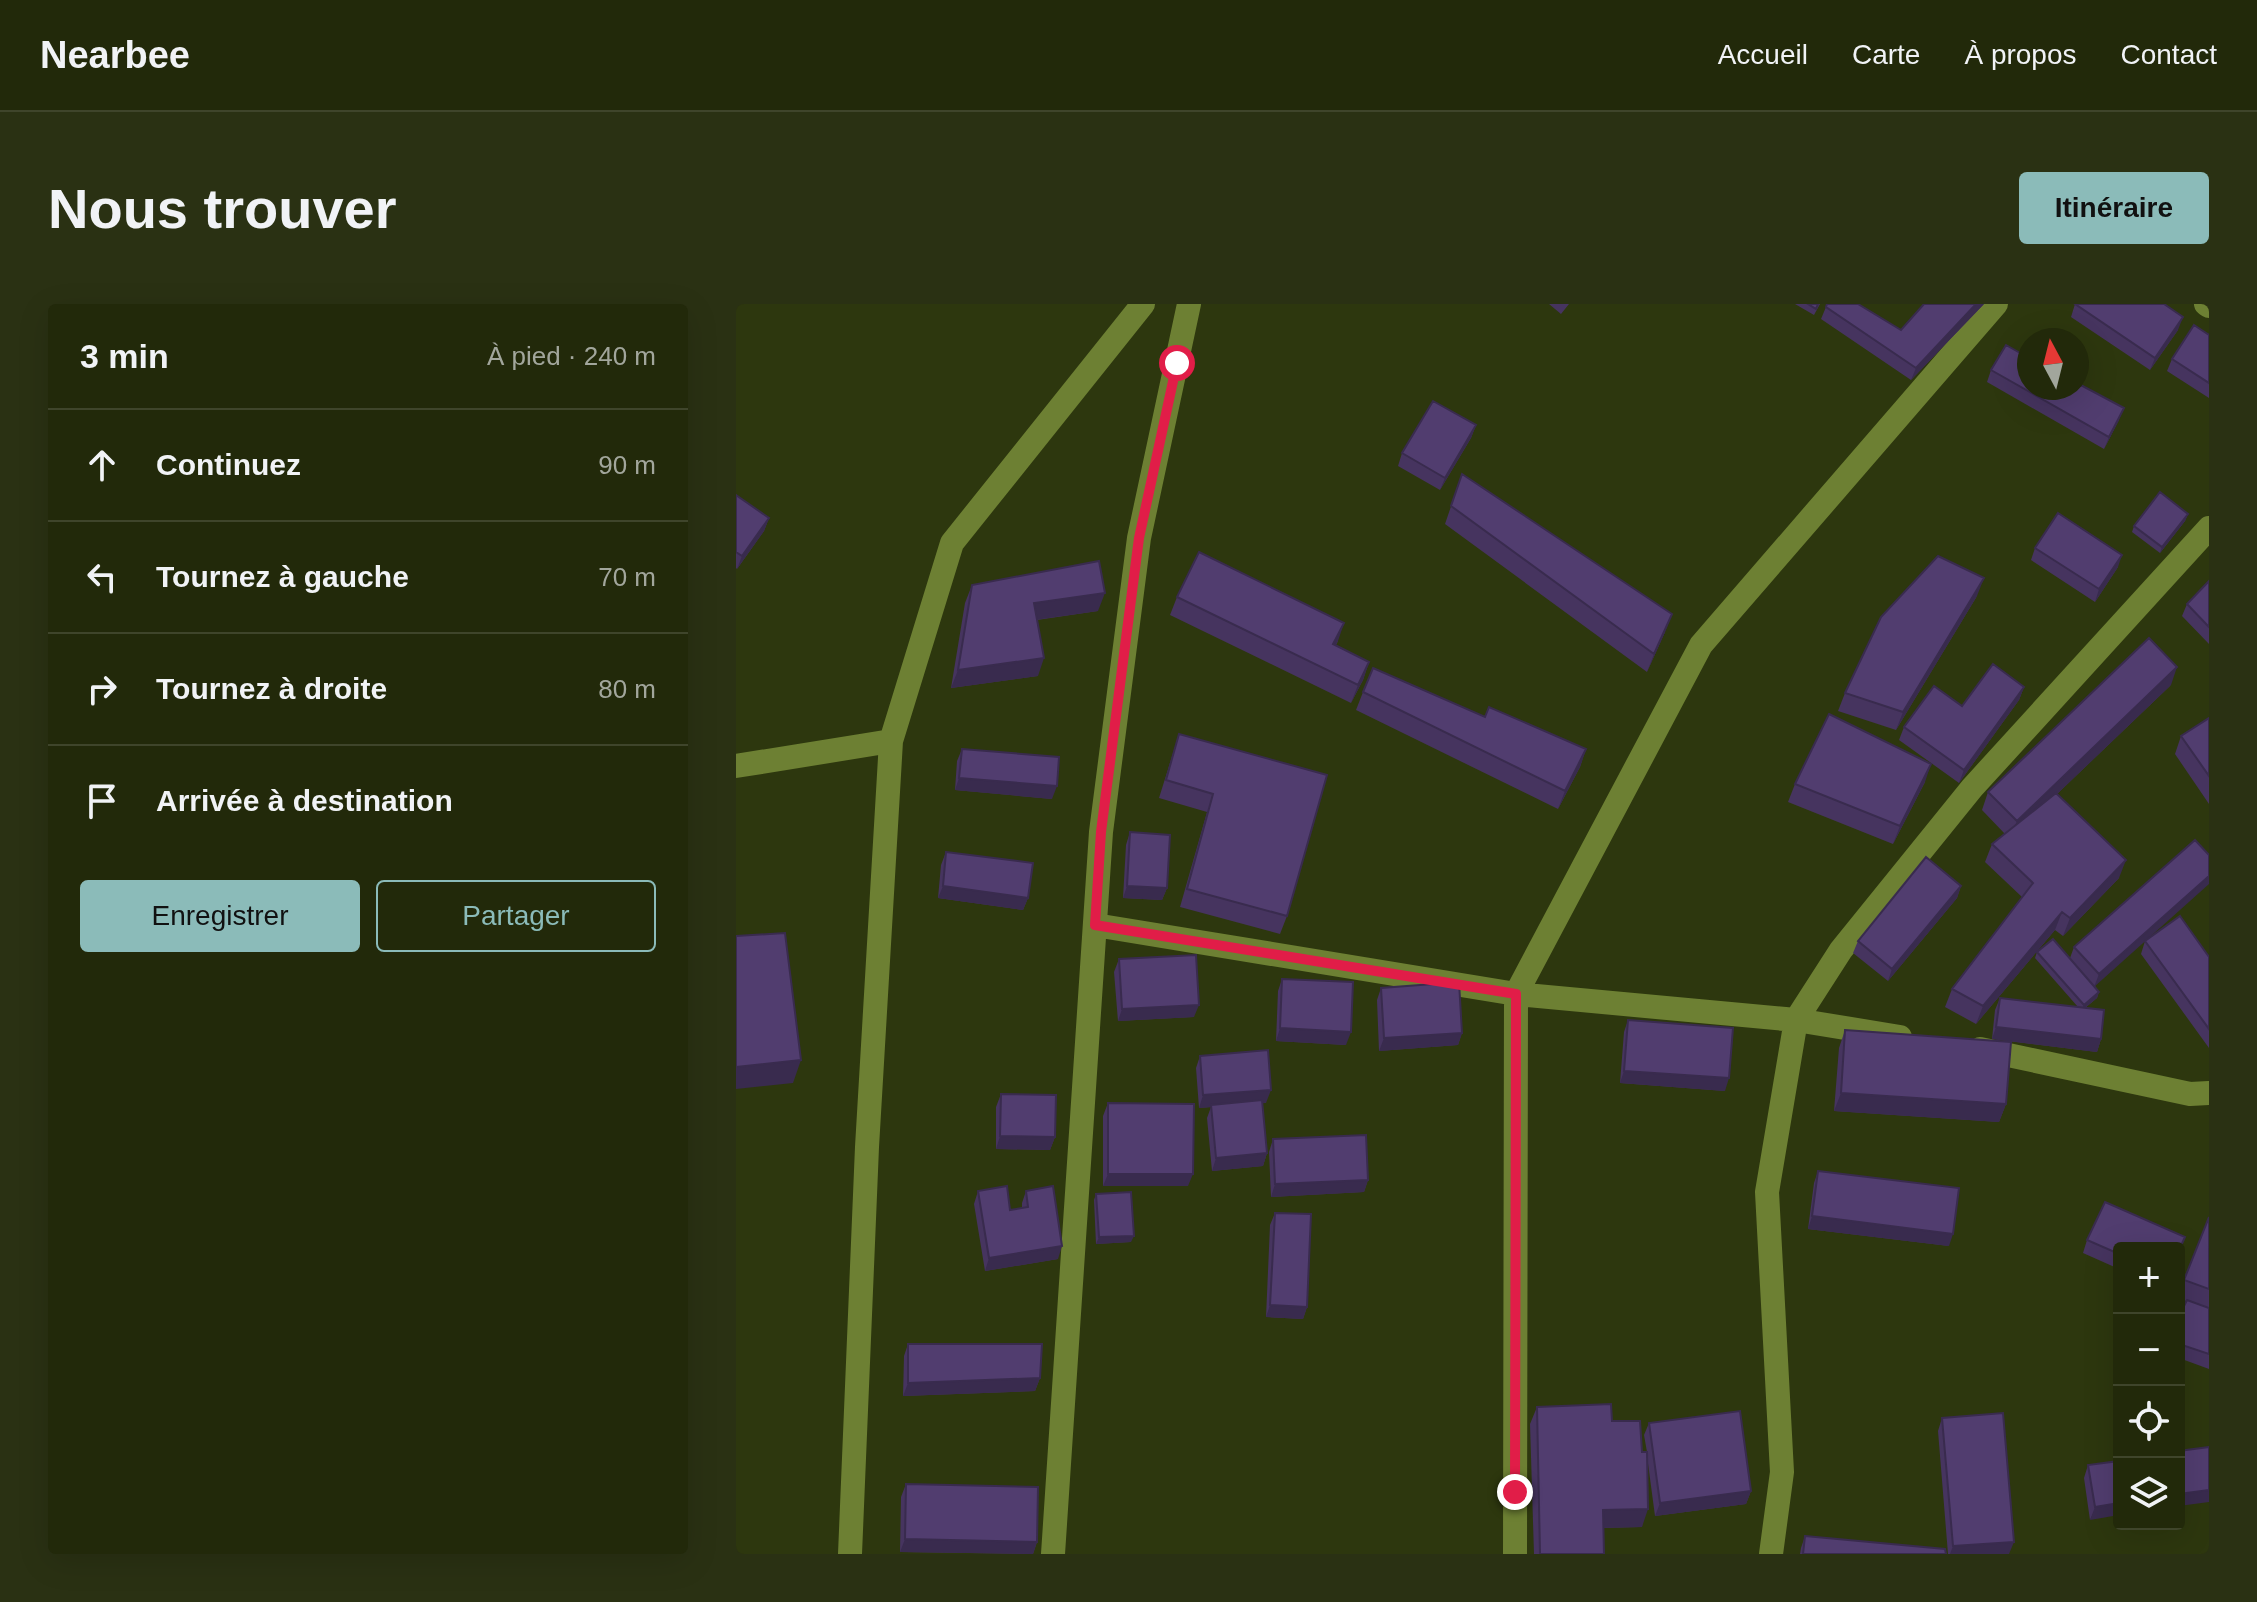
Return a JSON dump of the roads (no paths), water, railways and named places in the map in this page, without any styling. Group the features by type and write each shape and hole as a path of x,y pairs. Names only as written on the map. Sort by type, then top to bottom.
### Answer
{"street":[{"path":"850,1554 867,1147 891,741 952,543 1143,304"},
{"path":"1053,1554 1101,832 1139,538 1189,304"},
{"path":"1515,1554 1516,994 1701,645 1996,304"},
{"path":"1771,1554 1782,1472 1767,1192 1796,1020 1841,950 1972,788 2209,528"},
{"path":"736,766 891,741"},
{"path":"1095,925 1516,994 1796,1020 1918,1039"},
{"path":"1963,1047 2054,1062 2190,1094 2209,1093"}]}
